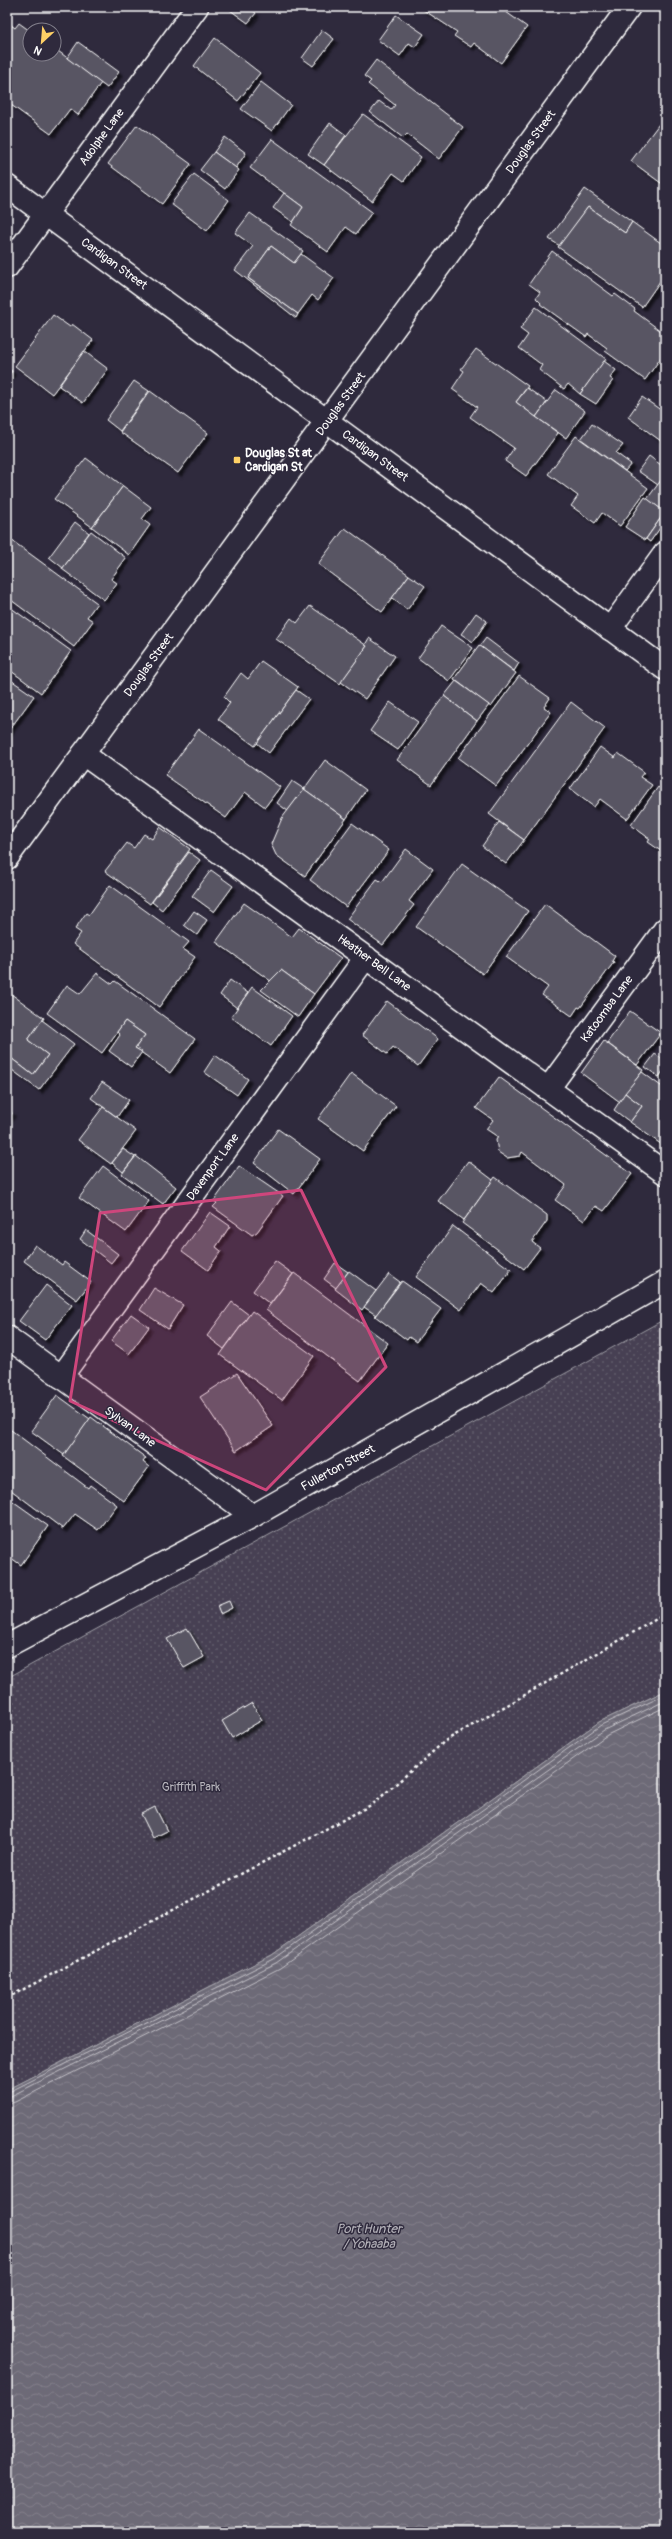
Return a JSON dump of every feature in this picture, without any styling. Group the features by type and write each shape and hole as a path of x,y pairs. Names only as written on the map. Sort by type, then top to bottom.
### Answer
{"street":[{"name":"Adolphe Lane","path":"7,267 197,7"},
{"name":"Douglas Street","path":"7,858 328,422 630,7"},
{"name":"Cardigan Street","path":"7,186 665,669"},
{"path":"610,629 665,553"},
{"name":"Heather Bell Lane","path":"83,754 665,1173"},
{"name":"Katoomba Lane","path":"548,1089 665,929"},
{"name":"Davenport Lane","path":"61,1376 366,957"},
{"name":"Fullerton Street","path":"7,1646 253,1516 665,1282"},
{"name":"Sylvan Lane","path":"7,1337 253,1516"}],"path":[{"path":"7,1998 373,1804 445,1741 665,1614"}],"highlighted area":[{"path":"301,1190 386,1367 266,1490 70,1401 100,1213"}],"green space":[{"name":"Griffith Park","path":"665,1319 665,1691 599,1722 272,1955 7,2090 7,1678"}],"water":[{"name":"Port Hunter / Yohaaba","path":"665,1691 665,2532 7,2532 7,2090 272,1955 599,1722"}],"building":[{"path":"232,7 248,7 256,13 248,23 230,10"},
{"path":"419,7 499,7 527,27 501,63 474,43 471,47 454,36 457,32"},
{"path":"396,15 424,34 415,47 409,43 400,56 378,40"},
{"path":"7,22 15,28 19,23 22,25 22,62 62,62 62,54 101,83 78,115 70,109 51,134 7,102"},
{"path":"322,30 334,39 313,66 302,58"},
{"path":"215,38 260,73 238,101 194,66"},
{"path":"78,42 119,72 107,88 67,58"},
{"path":"376,60 463,127 439,159 407,134 403,138 370,112 379,101 391,110 395,105 368,84 371,81 364,76"},
{"path":"261,82 291,105 272,131 241,109"},
{"path":"363,114 421,157 404,181 393,173 372,201 324,165"},
{"path":"330,123 346,135 324,165 308,154"},
{"path":"659,124 665,128 665,186 631,161"},
{"path":"137,125 191,164 162,204 108,164"},
{"path":"225,137 246,153 236,168 214,152"},
{"path":"272,139 372,212 356,234 346,227 328,252 291,225 303,207 250,168"},
{"path":"214,152 239,170 225,189 200,170"},
{"path":"194,174 229,200 207,231 171,204"},
{"path":"585,189 632,222 625,233 588,207 560,246 549,239"},
{"path":"284,193 303,207 293,222 273,208"},
{"path":"588,207 625,233 632,222 665,246 665,274 642,307 558,247"},
{"path":"250,213 303,251 294,263 271,246 248,278 298,314 296,318 235,270 253,246 235,233"},
{"path":"271,246 294,263 301,254 334,278 318,300 312,295 298,314 248,278"},
{"path":"552,251 613,296 615,294 635,309 634,311 665,334 665,352 645,380 605,351 607,348 588,334 586,337 540,304 541,303 536,298 540,292 529,284"},
{"path":"536,307 606,359 580,394 568,384 564,389 539,370 542,365 519,348 528,335 520,329"},
{"path":"53,315 70,327 72,324 93,340 52,394 15,366"},
{"path":"476,349 528,386 516,402 558,433 526,476 505,461 514,448 470,417 477,407 452,389 464,371 461,369"},
{"path":"84,351 108,369 83,403 59,386"},
{"path":"604,361 616,370 610,378 613,380 596,404 580,394"},
{"path":"7,368 12,371 7,379"},
{"path":"134,381 149,391 120,431 106,420"},
{"path":"527,388 547,402 536,417 516,402"},
{"path":"556,390 585,411 566,438 536,417"},
{"path":"150,391 208,433 178,473 120,432"},
{"path":"642,397 665,413 665,444 628,417"},
{"path":"592,424 623,445 616,453 631,464 625,471 581,439"},
{"path":"576,436 648,488 620,526 602,513 595,523 571,506 578,496 548,474"},
{"path":"649,456 665,468 665,475 658,485 638,471"},
{"path":"86,458 123,486 92,527 54,499"},
{"path":"665,475 665,512 647,499"},
{"path":"123,486 151,507 142,519 150,525 129,555 92,527"},
{"path":"645,497 665,512 645,540 625,527"},
{"path":"665,512 665,521 650,542 646,539"},
{"path":"75,522 89,533 63,568 49,557"},
{"path":"345,528 409,575 382,612 318,564"},
{"path":"91,531 126,558 111,579 117,583 104,600 62,569"},
{"path":"7,537 97,603 87,617 93,621 74,647 7,597"},
{"path":"409,575 425,586 407,610 392,598"},
{"path":"7,605 71,651 41,693 7,668"},
{"path":"310,606 367,646 340,684 276,639 291,618 297,623"},
{"path":"476,613 487,621 473,642 461,634"},
{"path":"441,626 473,648 449,681 418,658"},
{"path":"369,638 395,656 365,699 341,682 367,646 365,645"},
{"path":"486,638 519,663 514,671 480,646"},
{"path":"479,645 516,673 491,707 454,679"},
{"path":"261,661 298,687 255,746 218,719 230,703 224,697 241,673 248,679"},
{"path":"519,676 550,698 544,707 551,712 496,786 458,758"},
{"path":"8,678 34,696 7,733 7,679"},
{"path":"456,681 489,705 477,721 444,696"},
{"path":"296,690 309,699 269,753 257,743"},
{"path":"444,696 477,721 431,785 397,760"},
{"path":"390,702 418,722 398,750 370,731"},
{"path":"571,702 605,728 524,840 489,814"},
{"path":"199,729 280,787 265,807 245,792 226,818 165,775"},
{"path":"600,747 615,758 618,753 644,772 640,777 652,785 627,819 600,799 594,807 570,789"},
{"path":"325,760 366,790 346,819 304,789"},
{"path":"292,781 304,789 288,811 277,803"},
{"path":"658,787 665,792 665,854 648,842 650,839 631,825"},
{"path":"304,789 346,819 305,876 276,855 271,844 282,818"},
{"path":"499,822 524,840 506,864 482,846"},
{"path":"352,823 389,850 346,907 310,880"},
{"path":"160,827 190,849 150,904 105,871 127,843 134,848 144,834 152,839"},
{"path":"406,849 433,869 409,901 414,905 383,945 347,919 377,879 382,882"},
{"path":"189,852 200,860 162,910 152,902"},
{"path":"462,864 528,911 483,974 416,927"},
{"path":"211,870 233,886 214,912 192,896"},
{"path":"110,885 189,942 183,949 195,957 159,1007 73,944 81,933 75,929 86,913 89,915"},
{"path":"244,903 292,937 299,928 341,958 314,994 281,970 272,982 216,942"},
{"path":"545,904 615,956 612,961 614,962 580,1008 578,1007 572,1016 542,995 548,987 506,957"},
{"path":"194,911 207,920 197,935 184,925"},
{"path":"281,970 314,994 298,1017 261,990"},
{"path":"97,973 112,984 115,981 195,1039 170,1073 135,1048 145,1035 125,1021 102,1053 47,1013 67,985 80,994"},
{"path":"230,980 248,993 237,1008 220,995"},
{"path":"252,987 292,1016 271,1046 231,1017"},
{"path":"7,991 44,1018 28,1040 48,1055 33,1075 7,1055"},
{"path":"387,1001 438,1039 418,1066 393,1047 387,1054 362,1035"},
{"path":"630,1011 661,1033 637,1065 607,1043"},
{"path":"42,1020 74,1044 39,1090 8,1067 7,1070 7,1055 33,1075 48,1055 28,1040"},
{"path":"125,1021 145,1035 135,1048 142,1052 131,1067 109,1051 120,1035 117,1032"},
{"path":"604,1041 643,1070 620,1102 581,1073"},
{"path":"655,1054 665,1061 665,1068 659,1077 645,1067"},
{"path":"215,1055 248,1079 237,1095 204,1072"},
{"path":"642,1072 665,1089 665,1147 630,1122 642,1106 625,1093"},
{"path":"351,1073 396,1106 363,1151 318,1119"},
{"path":"499,1077 632,1174 604,1211 596,1206 584,1221 555,1200 566,1185 522,1152 520,1156 507,1158 498,1152 496,1140 498,1137 486,1129 493,1120 476,1108"},
{"path":"102,1082 129,1100 117,1117 91,1098"},
{"path":"625,1093 642,1106 630,1122 614,1110"},
{"path":"103,1107 136,1131 111,1164 78,1140"},
{"path":"7,1109 12,1113 7,1119"},
{"path":"278,1129 320,1159 294,1194 254,1163"},
{"path":"123,1149 135,1157 123,1172 112,1163"},
{"path":"136,1156 176,1187 163,1204 122,1174"},
{"path":"468,1161 493,1180 464,1220 438,1201"},
{"path":"103,1166 149,1201 126,1232 79,1198"},
{"path":"239,1166 283,1196 257,1232 252,1235 213,1207 217,1203 214,1201"},
{"path":"495,1177 547,1215 547,1221 532,1242 540,1248 524,1269 462,1223"},
{"path":"210,1212 230,1226 216,1247 221,1251 208,1270 182,1251"},
{"path":"453,1226 511,1270 494,1293 481,1283 461,1310 416,1277"},
{"path":"86,1230 118,1254 111,1263 80,1239"},
{"path":"35,1245 62,1265 64,1262 91,1282 77,1300 24,1261"},
{"path":"275,1261 293,1274 270,1304 253,1291"},
{"path":"335,1263 348,1272 336,1288 324,1279"},
{"path":"349,1271 376,1291 362,1310 335,1289"},
{"path":"294,1273 388,1343 360,1381 266,1310"},
{"path":"389,1274 400,1282 376,1315 364,1307"},
{"path":"402,1281 441,1309 416,1342 409,1337 407,1340 375,1316"},
{"path":"46,1285 72,1305 45,1340 19,1321"},
{"path":"154,1288 183,1305 168,1329 140,1310"},
{"path":"232,1302 249,1315 224,1349 207,1336"},
{"path":"252,1311 314,1356 282,1400 220,1355"},
{"path":"131,1314 149,1327 129,1354 111,1341"},
{"path":"237,1373 273,1426 236,1451 200,1397"},
{"path":"57,1395 90,1419 64,1455 31,1431"},
{"path":"91,1417 146,1458 143,1462 149,1467 124,1501 63,1456"},
{"path":"7,1427 88,1488 90,1485 117,1505 98,1530 75,1514 63,1529 7,1487"},
{"path":"7,1497 48,1526 21,1565 7,1555"},
{"path":"229,1601 232,1608 220,1614 217,1606"},
{"path":"187,1628 204,1657 184,1668 167,1639"},
{"path":"252,1703 262,1720 232,1738 222,1721"},
{"path":"155,1807 167,1831 153,1838 141,1814"}],"place":[{"name":"Douglas St at Cardigan St","path":"237,460"}]}
